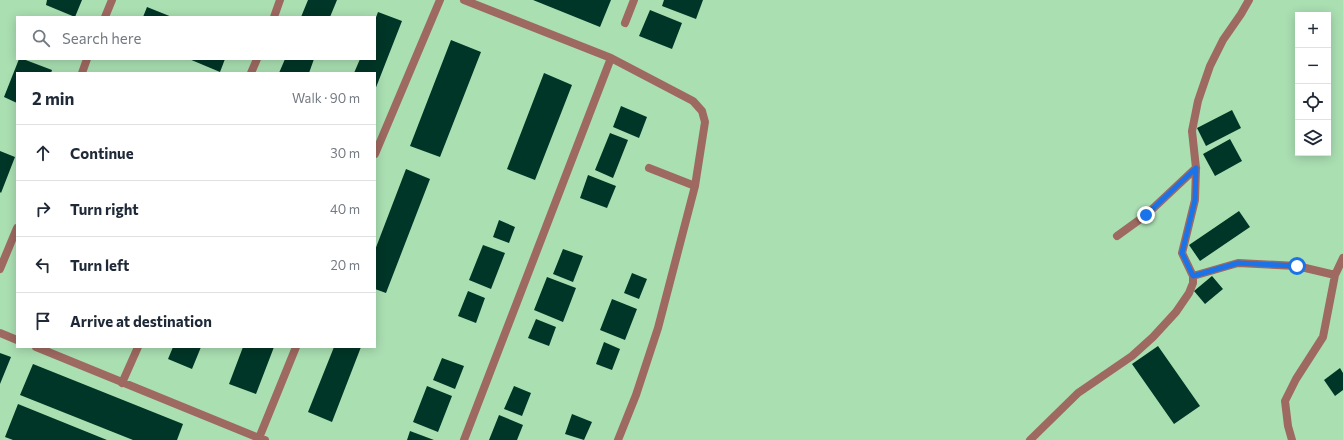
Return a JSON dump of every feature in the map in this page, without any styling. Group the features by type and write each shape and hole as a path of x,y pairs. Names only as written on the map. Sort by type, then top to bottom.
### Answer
{"lane":[{"path":"105,16 112,0"},
{"path":"274,16 280,0"},
{"path":"376,152 440,0"},
{"path":"464,0 611,58 693,101 702,111 705,122 695,186 658,328 636,395 618,440"},
{"path":"625,23 634,0"},
{"path":"1030,440 1078,393 1132,356 1154,337 1176,312 1189,293 1193,283 1193,276 1182,253 1195,200 1196,168 1192,131 1198,101 1210,66 1223,40 1242,14 1249,0"},
{"path":"464,440 611,58"},
{"path":"82,72 87,60"},
{"path":"251,72 256,60"},
{"path":"650,168 695,186"},
{"path":"1117,236 1146,215 1196,168"},
{"path":"0,269 16,230"},
{"path":"1292,440 1284,401 1296,379 1323,337 1335,275 1343,258"},
{"path":"1193,276 1238,263 1297,266 1335,275"},
{"path":"0,333 16,340"},
{"path":"38,348 260,439 296,348"},
{"path":"122,383 138,348"}],"building":[{"path":"47,0 82,0 75,16 46,5"},
{"path":"308,0 337,0 330,16 301,16"},
{"path":"533,0 611,0 600,27"},
{"path":"664,0 703,0 696,19 662,6"},
{"path":"147,7 170,16 143,16"},
{"path":"650,10 682,23 672,49 639,36"},
{"path":"378,12 402,21 376,87 376,72 354,72 360,60 376,60 376,17"},
{"path":"451,40 481,52 440,157 410,146"},
{"path":"19,60 26,60 52,70 51,72 16,72 16,103 4,97"},
{"path":"191,60 225,60 220,72"},
{"path":"285,60 314,60 309,72 279,72"},
{"path":"544,73 572,85 535,180 507,169"},
{"path":"621,106 647,117 639,138 613,127"},
{"path":"1232,110 1241,128 1206,146 1197,128"},
{"path":"610,133 628,140 613,178 595,170"},
{"path":"1230,139 1242,161 1215,176 1203,154"},
{"path":"0,151 15,157 1,193 0,192"},
{"path":"406,169 430,179 386,293 376,289 376,247"},
{"path":"588,175 616,186 607,208 580,198"},
{"path":"1239,211 1250,227 1200,261 1189,245"},
{"path":"499,220 515,227 509,243 493,237"},
{"path":"483,245 505,253 491,289 469,280"},
{"path":"563,249 583,256 573,282 553,274"},
{"path":"632,273 647,279 639,299 624,293"},
{"path":"1212,276 1223,289 1205,304 1194,291"},
{"path":"547,277 576,288 563,322 534,310"},
{"path":"468,291 485,298 476,323 458,316"},
{"path":"612,299 637,309 625,340 600,330"},
{"path":"536,319 556,327 549,346 528,338"},
{"path":"604,342 620,349 612,370 596,364"},
{"path":"1158,346 1200,406 1174,424 1132,364"},
{"path":"173,348 201,348 192,369 168,359"},
{"path":"243,348 274,348 256,394 229,384"},
{"path":"334,348 361,348 332,422 308,412"},
{"path":"0,353 11,357 0,384"},
{"path":"442,358 464,366 455,389 433,380"},
{"path":"33,364 183,424 177,440 133,440 20,395"},
{"path":"1340,368 1343,373 1343,390 1335,396 1324,380"},
{"path":"427,386 452,396 438,432 413,422"},
{"path":"514,386 531,393 522,416 504,409"},
{"path":"18,404 107,440 13,440 5,437"},
{"path":"572,414 592,422 584,440 565,434"},
{"path":"499,415 523,425 517,440 489,440"},
{"path":"410,431 434,440 407,440"}],"route":[{"path":"1146,215 1196,168 1195,200 1190,226 1182,253 1183,258 1193,276 1238,263 1297,266"}]}
